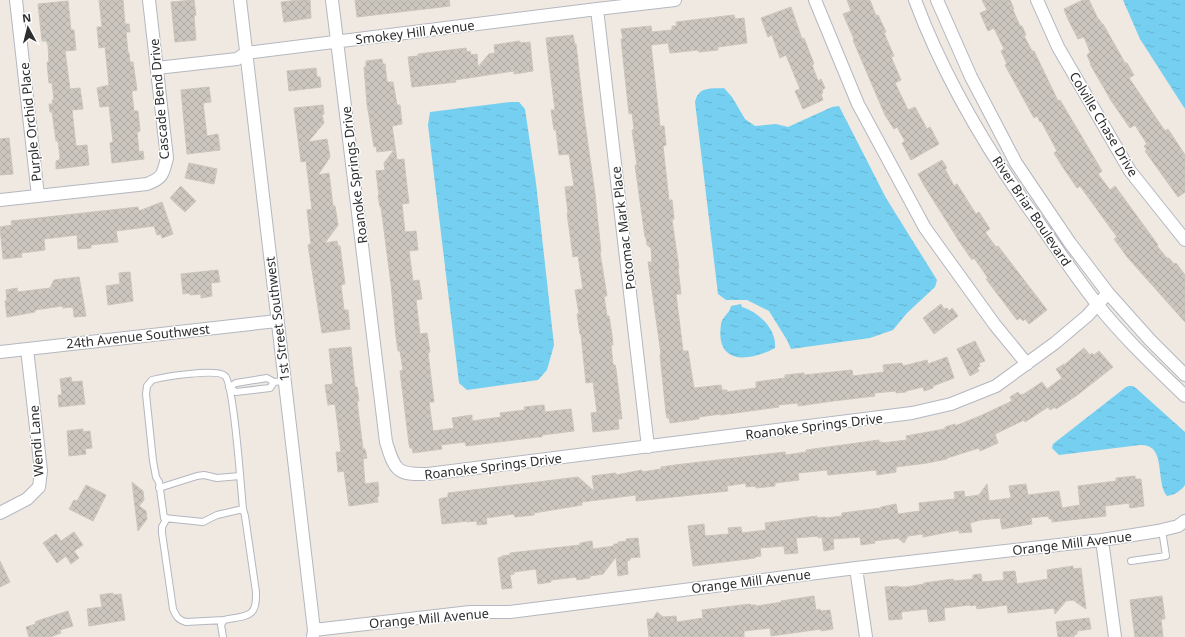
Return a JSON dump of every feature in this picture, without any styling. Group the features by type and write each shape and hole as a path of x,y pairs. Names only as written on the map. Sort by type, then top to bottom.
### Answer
{"street":[{"name":"Purple Orchid Place","path":"16,0 38,196"},
{"name":"Cascade Bend Drive","path":"0,200 147,184 157,181 163,173 167,158 149,0"},
{"name":"1st Street Southwest","path":"240,0 277,321 279,382 313,633"},
{"name":"Roanoke Springs Drive","path":"332,0 386,442 392,461 398,470 411,475 648,447 912,413 951,404 996,386 1055,343 1087,316 1108,293"},
{"name":"Smokey Hill Avenue","path":"157,68 238,59 246,53 675,0"},
{"path":"815,0 858,104 925,228 995,325 1027,364"},
{"name":"River Briar Boulevard","path":"915,0 938,56 968,113 1005,174 1097,304 1156,369 1185,396"},
{"name":"River Briar Boulevard","path":"937,0 971,77 1016,162 1070,243 1108,293 1150,340 1185,375"},
{"name":"Colville Chase Drive","path":"1037,0 1058,46 1130,172 1185,240"},
{"name":"Potomac Mark Place","path":"597,9 648,447"},
{"name":"24th Avenue Southwest","path":"0,352 277,321"},
{"name":"Wendi Lane","path":"0,513 27,499 39,487 41,472 27,349"},
{"name":"Orange Mill Avenue","path":"313,633 470,612 510,612 856,568 1102,540 1162,530 1178,526 1185,521"},
{"path":"1102,540 1115,637"},
{"path":"856,568 866,637"}],"lane":[{"path":"167,518 162,527 162,533 175,615 186,622 224,620 248,615 253,611 256,604 256,592 243,509 236,437 229,387 225,376 221,373 206,372 160,378 152,380 146,386 153,461 156,477 159,482 164,518 167,518 203,522 217,515 243,509"},
{"path":"229,387 236,383 267,378 279,382"},
{"path":"229,387 236,392 270,388 279,382"},
{"path":"159,488 197,476 204,475 217,478 240,476"},
{"path":"1131,561 1166,556 1162,530"},
{"path":"222,637 221,625 224,620"}],"water":[{"path":"1123,0 1185,0 1185,109 1140,39"},
{"path":"724,88 732,97 745,119 755,126 776,124 788,127 832,107 839,106 886,198 937,280 935,287 907,313 893,330 870,338 791,349 769,311 747,300 726,300 718,294 695,102 699,93 706,89"},
{"path":"519,102 525,109 536,183 554,345 547,370 538,380 467,390 459,383 428,125 430,112"},
{"path":"741,304 742,307 760,317 770,328 775,341 775,348 755,356 736,357 723,347 721,324 731,306"},
{"path":"1129,386 1133,386 1137,389 1185,432 1185,485 1172,495 1167,496 1164,490 1157,457 1154,450 1148,446 1140,445 1059,455 1052,448 1053,444"}],"building":[{"path":"99,0 123,0 125,24 129,24 130,32 126,32 128,53 130,62 133,62 137,90 132,91 132,94 134,111 138,111 140,131 137,132 139,152 143,151 144,159 112,163 110,143 113,142 109,106 100,107 97,88 109,85 105,47 99,48 97,27 102,27"},
{"path":"194,0 196,15 194,16 196,40 175,42 171,2"},
{"path":"310,0 311,18 284,22 281,2"},
{"path":"355,0 449,0 450,6 357,17"},
{"path":"847,0 870,0 876,16 878,15 886,32 884,33 894,56 891,57 901,80 895,83 908,110 915,107 927,129 930,127 939,144 911,160 902,143 905,141 897,127 894,129 885,115 853,40 854,39 843,14 851,11"},
{"path":"982,0 1010,0 1020,26 1022,26 1026,35 1024,36 1032,51 1034,51 1058,101 1060,100 1102,171 1098,174 1110,190 1115,186 1158,245 1157,246 1167,258 1169,258 1174,264 1176,263 1185,275 1185,322 1128,258 1114,239 1117,237 1080,186 1077,188 1062,166 1054,153 1057,151 1041,121 1040,122 1037,116 1034,118 1005,65 1007,64 1001,51 1004,49 994,28 988,31 980,13 987,10"},
{"path":"1083,0 1089,0 1098,19 1103,24 1125,63 1127,63 1134,75 1129,78 1165,131 1168,129 1185,155 1185,192 1178,197 1145,151 1147,150 1144,146 1147,144 1135,125 1130,128 1112,102 1090,64 1087,55 1090,52 1084,37 1078,39 1067,17 1064,9"},
{"path":"68,1 71,30 74,30 76,50 65,51 70,89 80,88 83,109 72,110 76,146 87,145 89,165 56,169 56,161 59,160 60,157 52,112 50,112 49,104 53,104 52,100 54,100 52,83 49,83 47,62 49,62 48,45 46,41 42,41 38,4"},
{"path":"791,7 802,39 804,38 814,64 812,65 818,81 821,79 825,88 822,90 823,93 821,94 823,100 803,109 795,91 800,89 786,55 780,58 772,35 768,37 761,18"},
{"path":"734,15 735,19 744,18 747,43 718,47 718,50 699,52 698,50 670,53 668,43 651,45 660,126 664,126 666,145 663,146 669,200 672,200 674,219 672,220 681,294 676,294 683,351 688,351 694,388 721,385 722,390 727,390 727,392 756,388 756,382 785,378 785,375 804,373 804,375 852,370 853,376 884,372 883,365 902,363 903,366 927,360 928,364 947,357 954,378 924,391 923,387 906,392 896,393 896,391 874,393 875,396 798,406 798,403 778,405 779,407 699,417 699,419 670,423 666,413 661,354 648,262 652,262 651,248 647,245 645,237 635,165 637,165 632,130 634,129 632,113 629,114 621,29 651,26 652,32 672,30 672,26 677,26 676,22"},
{"path":"573,35 575,45 576,44 595,194 600,253 607,296 604,296 612,335 613,345 611,345 613,365 615,365 616,369 622,419 618,419 619,429 593,432 591,413 597,412 593,382 586,383 575,290 583,289 578,256 573,257 567,213 565,187 574,186 569,154 559,155 556,130 554,130 551,110 555,110 546,38"},
{"path":"520,41 520,43 530,42 533,71 514,74 514,71 455,80 456,82 412,87 408,57 418,56 418,54 466,48 467,52 470,51 471,55 477,54 478,67 489,54 495,53 494,45"},
{"path":"382,59 383,64 385,64 387,82 393,82 397,105 400,105 402,124 392,126 397,160 404,159 409,203 402,204 405,232 416,231 418,250 409,251 413,281 419,280 422,299 416,300 420,334 427,333 430,352 428,353 434,402 429,402 433,431 454,428 452,418 472,415 472,421 501,417 500,413 525,410 524,407 544,405 545,412 571,409 574,431 542,435 542,437 466,446 465,442 441,445 442,449 413,453 412,448 410,448 400,371 403,370 396,337 391,284 381,207 378,196 376,171 385,170 384,163 394,150 377,152 376,146 374,147 367,104 364,67 366,67 366,61"},
{"path":"316,68 317,77 320,77 321,87 289,91 287,71"},
{"path":"209,87 211,102 203,103 207,136 218,134 220,150 187,154 181,90"},
{"path":"323,105 324,114 322,115 324,123 308,142 327,139 330,157 318,175 329,173 333,206 335,206 338,225 325,243 337,241 338,246 340,246 345,284 341,285 344,310 348,310 350,329 322,333 308,245 311,244 307,210 312,209 306,161 301,162 294,108"},
{"path":"9,138 13,174 0,175 0,139"},
{"path":"942,160 954,186 957,184 976,214 979,212 990,229 985,232 996,247 998,246 1047,310 1029,324 1025,319 1023,321 1020,318 1017,320 986,279 988,278 974,258 972,260 959,241 918,174"},
{"path":"189,163 217,169 214,184 185,178"},
{"path":"181,186 196,201 185,212 170,198"},
{"path":"162,202 173,234 162,238 161,234 157,235 154,226 116,231 118,242 91,245 91,248 78,249 77,235 44,239 45,250 21,253 22,257 3,259 0,227 12,225 11,221 138,207 139,211"},
{"path":"218,270 220,282 211,283 212,296 201,298 201,294 183,294 181,274"},
{"path":"130,272 133,301 108,305 106,286 120,284 119,273"},
{"path":"79,277 86,316 74,317 73,307 63,308 62,306 35,310 35,312 7,317 5,301 7,300 6,290 17,288 18,292 50,288 54,280"},
{"path":"941,304 944,309 947,308 949,311 952,308 958,316 934,334 923,318"},
{"path":"975,341 985,361 979,363 980,366 977,368 979,371 970,376 957,349"},
{"path":"351,347 355,387 357,387 359,401 357,401 363,449 365,449 367,458 363,459 365,484 378,482 379,496 377,497 378,502 349,506 344,471 338,472 336,452 341,452 335,404 328,405 325,385 333,384 329,349"},
{"path":"1084,348 1090,355 1092,353 1094,355 1099,351 1113,367 1076,396 1056,409 1055,407 1050,410 1048,407 1025,422 1024,420 995,434 998,443 980,451 979,448 947,459 896,467 896,472 877,475 876,470 828,475 827,470 798,473 799,480 775,483 775,486 756,488 756,486 746,487 746,483 727,486 728,491 636,501 636,495 582,502 582,505 534,513 534,515 515,517 514,514 486,518 487,524 477,525 477,521 467,521 442,524 439,499 448,497 448,493 578,477 594,491 592,476 616,473 616,475 642,470 642,472 675,465 785,452 786,455 806,452 806,450 879,440 879,442 882,443 907,440 906,436 945,429 945,427 955,424 955,426 980,416 1012,401 1010,397 1018,392 1020,395 1024,394 1042,382 1047,389 1062,378 1056,369 1064,365"},
{"path":"71,377 72,382 82,381 85,404 59,407 58,395 62,395 60,379"},
{"path":"83,429 83,432 90,431 92,448 85,449 86,454 69,456 67,431"},
{"path":"1135,476 1135,479 1141,479 1144,506 1130,508 1129,503 1105,506 1106,516 1052,522 1052,519 1049,519 1049,516 1031,518 1032,524 1002,529 1000,518 980,520 970,523 972,532 959,533 959,530 923,537 923,534 908,536 904,543 898,538 874,541 875,543 861,545 860,537 833,539 834,549 824,551 822,537 796,538 798,553 785,554 784,546 760,548 761,556 755,558 693,566 688,526 704,524 705,536 729,534 728,528 741,527 742,533 766,530 765,523 817,516 817,518 826,518 842,516 842,513 881,508 896,504 898,514 920,511 919,503 955,499 954,492 964,491 965,497 979,495 987,484 989,501 1011,498 1009,486 1026,484 1028,495 1059,491 1062,508 1080,505 1078,486 1116,481 1116,478"},
{"path":"132,482 143,491 144,500 139,506 146,511 147,519 138,531"},
{"path":"86,485 106,495 93,521 69,509 74,500 77,501"},
{"path":"74,532 83,545 74,551 79,558 71,564 66,556 57,563 43,543 56,534 61,541"},
{"path":"638,538 640,557 630,558 630,560 627,561 628,574 618,576 616,557 603,574 590,576 590,578 577,580 576,577 551,580 551,582 538,584 536,569 514,572 514,574 510,575 512,588 502,589 498,558 510,555 510,553 580,545 580,543 592,541 593,549 614,546 614,544 618,544 618,542 627,541 626,539"},
{"path":"0,561 10,582 0,587"},
{"path":"1073,566 1073,569 1081,568 1086,609 1073,600 1066,601 1055,614 1054,608 1008,613 1007,605 977,609 976,605 970,605 944,608 945,620 929,622 927,609 901,612 902,619 889,620 885,587 907,587 953,579 954,581 973,579 973,575 981,574 982,582 1004,580 1003,572 1015,571 1017,584 1048,579 1047,570"},
{"path":"113,593 113,595 121,594 125,620 89,626 87,609 102,607 100,595"},
{"path":"814,596 816,610 830,610 833,629 821,631 821,629 771,636 770,628 744,631 744,637 649,637 647,619 653,619 657,612 663,617 676,616 677,622 703,618 702,610 750,604 757,606"},
{"path":"1162,596 1165,619 1161,619 1163,637 1135,637 1130,600"},
{"path":"68,611 73,626 60,630 61,633 50,637 29,637 26,627 36,624 35,622 40,620"},
{"path":"1089,618 1091,629 1077,631 1077,634 1074,635 1074,637 1058,637 1056,622"}]}
